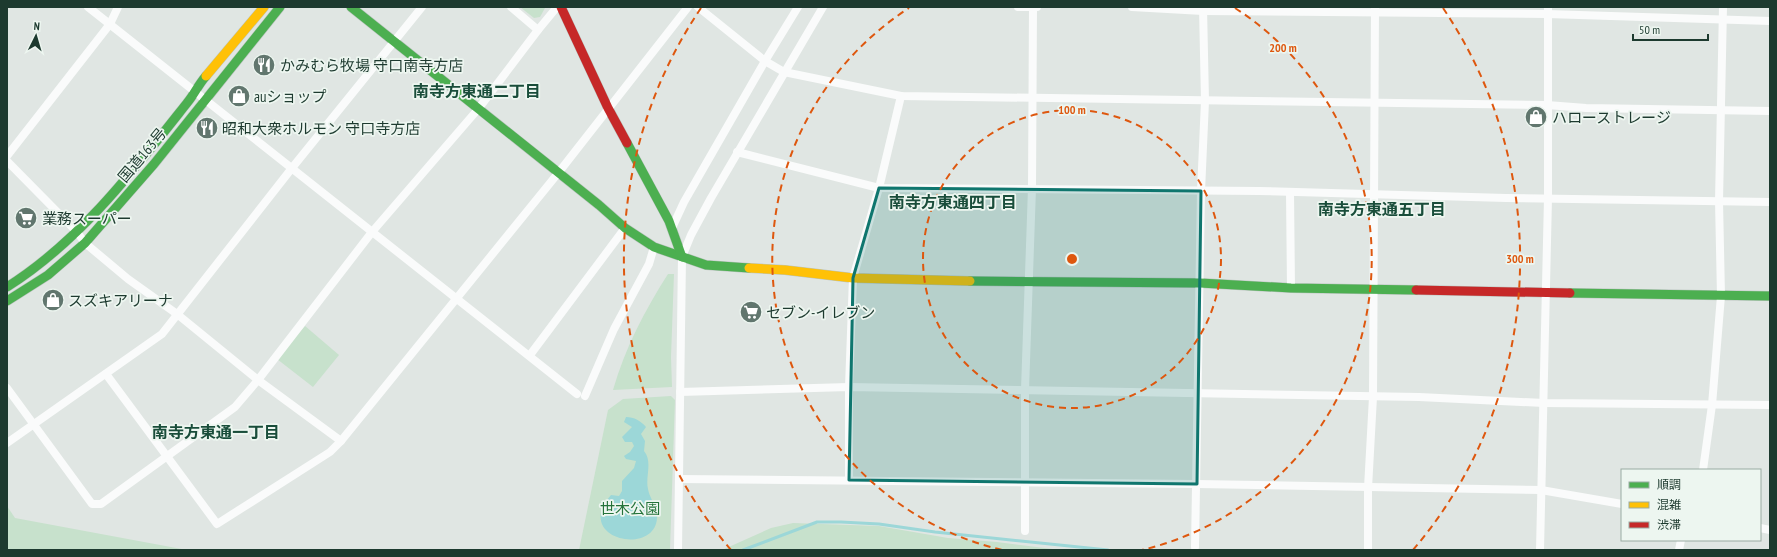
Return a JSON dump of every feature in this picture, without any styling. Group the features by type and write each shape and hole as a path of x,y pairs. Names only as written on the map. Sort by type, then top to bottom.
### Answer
{"main road":[{"name":"国道163号","path":"7,286 25,276 77,232 146,155 195,93 199,84 264,7"},
{"name":"国道163号","path":"7,301 33,286 85,243 140,181 280,7"},
{"path":"351,7 559,172 625,228 654,247 706,265 785,270 853,278 1028,282 1200,283 1291,288 1374,290 1770,296"},
{"path":"561,7 608,108 672,228 682,257"}],"street":[{"path":"88,7 205,101 581,395 649,264 654,247"},
{"path":"7,156 110,24 118,7"},
{"path":"7,443 162,334 292,168 422,7"},
{"path":"510,7 538,30"},
{"path":"7,388 92,504 101,504 234,407 258,380 372,232 479,108 557,7"},
{"path":"106,374 217,524 330,452 341,441 559,172 688,7"},
{"path":"698,7 764,61 784,72 901,96 1375,104 1547,105 1586,108 1770,111"},
{"path":"672,228 684,202 764,61 798,7"},
{"path":"678,550 682,257 691,235 737,152 823,7"},
{"path":"1018,7 1037,7"},
{"path":"1025,531 1025,390 1032,188 1033,7"},
{"path":"1132,7 1203,9 1547,10 1722,20 1770,21"},
{"path":"1703,469 1712,405 1721,296 1719,201 1723,7"},
{"path":"1195,547 1201,191 1205,101 1203,9"},
{"path":"1368,550 1368,488 1373,396 1375,9"},
{"path":"1540,550 1548,198 1547,10"},
{"path":"849,480 849,387 853,278 879,188 901,96"},
{"path":"737,152 879,188 1032,188 1770,202"},
{"path":"7,162 77,232 85,243 128,279 177,314 258,380 341,441"},
{"path":"1290,193 1291,288"},
{"path":"530,355 625,228"},
{"path":"680,392 849,387 1419,396 1544,403 1770,405"},
{"path":"679,479 1196,484 1541,490 1621,504"}],"highlighted area":[{"path":"879,188 1201,191 1197,484 849,480 853,278"}],"green space":[{"path":"520,7 545,8 540,17 534,18"},
{"path":"668,274 674,274 671,357 672,387 613,390 623,359 636,330 651,301"},
{"path":"305,326 339,355 313,387 277,359"},
{"name":"世木公園","path":"671,396 675,400 670,550 579,550 608,410 623,399"},
{"path":"7,506 15,518 187,550 7,550"},
{"path":"793,523 879,526 948,538 1061,550 722,550 771,528"}],"water":[{"path":"626,417 637,420 646,427 641,434 645,441 644,451 648,460 647,484 657,514 653,530 643,537 631,539 619,538 608,532 601,523 602,510 611,495 619,496 622,491 622,481 634,468 636,461 626,459 624,456 630,452 634,446 632,442 625,442 622,437 632,427 624,422"}],"waterway":[{"path":"743,550 817,522 879,524 935,532 1108,550"}],"traffic: fast":[{"path":"7,301 48,275 85,243 154,164 280,7"},
{"path":"351,7 599,205 625,228 654,247 706,265 749,268"},
{"path":"7,287 34,269 82,226 104,203 126,179 167,128 206,76"},
{"path":"627,143 669,221 682,257"},
{"path":"970,281 1200,283 1291,288 1416,290"},
{"path":"1570,293 1770,296"}],"traffic: slow":[{"path":"206,76 264,7"},
{"path":"749,268 785,270 853,278 970,281"}],"traffic: jam":[{"path":"561,7 608,108 627,143"},
{"path":"1416,290 1570,293"}],"place":[{"name":"かみむら牧場 守口南寺方店","path":"264,65"},
{"name":"auショップ","path":"239,96"},
{"name":"ハローストレージ","path":"1536,117"},
{"name":"昭和大衆ホルモン 守口寺方店","path":"207,128"},
{"name":"業務スーパー","path":"26,218"},
{"name":"スズキアリーナ","path":"53,300"},
{"name":"セブン-イレブン","path":"751,312"}],"district":[{"name":"南寺方東通二丁目","path":"477,91"},
{"name":"南寺方東通四丁目","path":"953,202"},
{"name":"南寺方東通五丁目","path":"1382,209"},
{"name":"南寺方東通一丁目","path":"216,432"}]}
